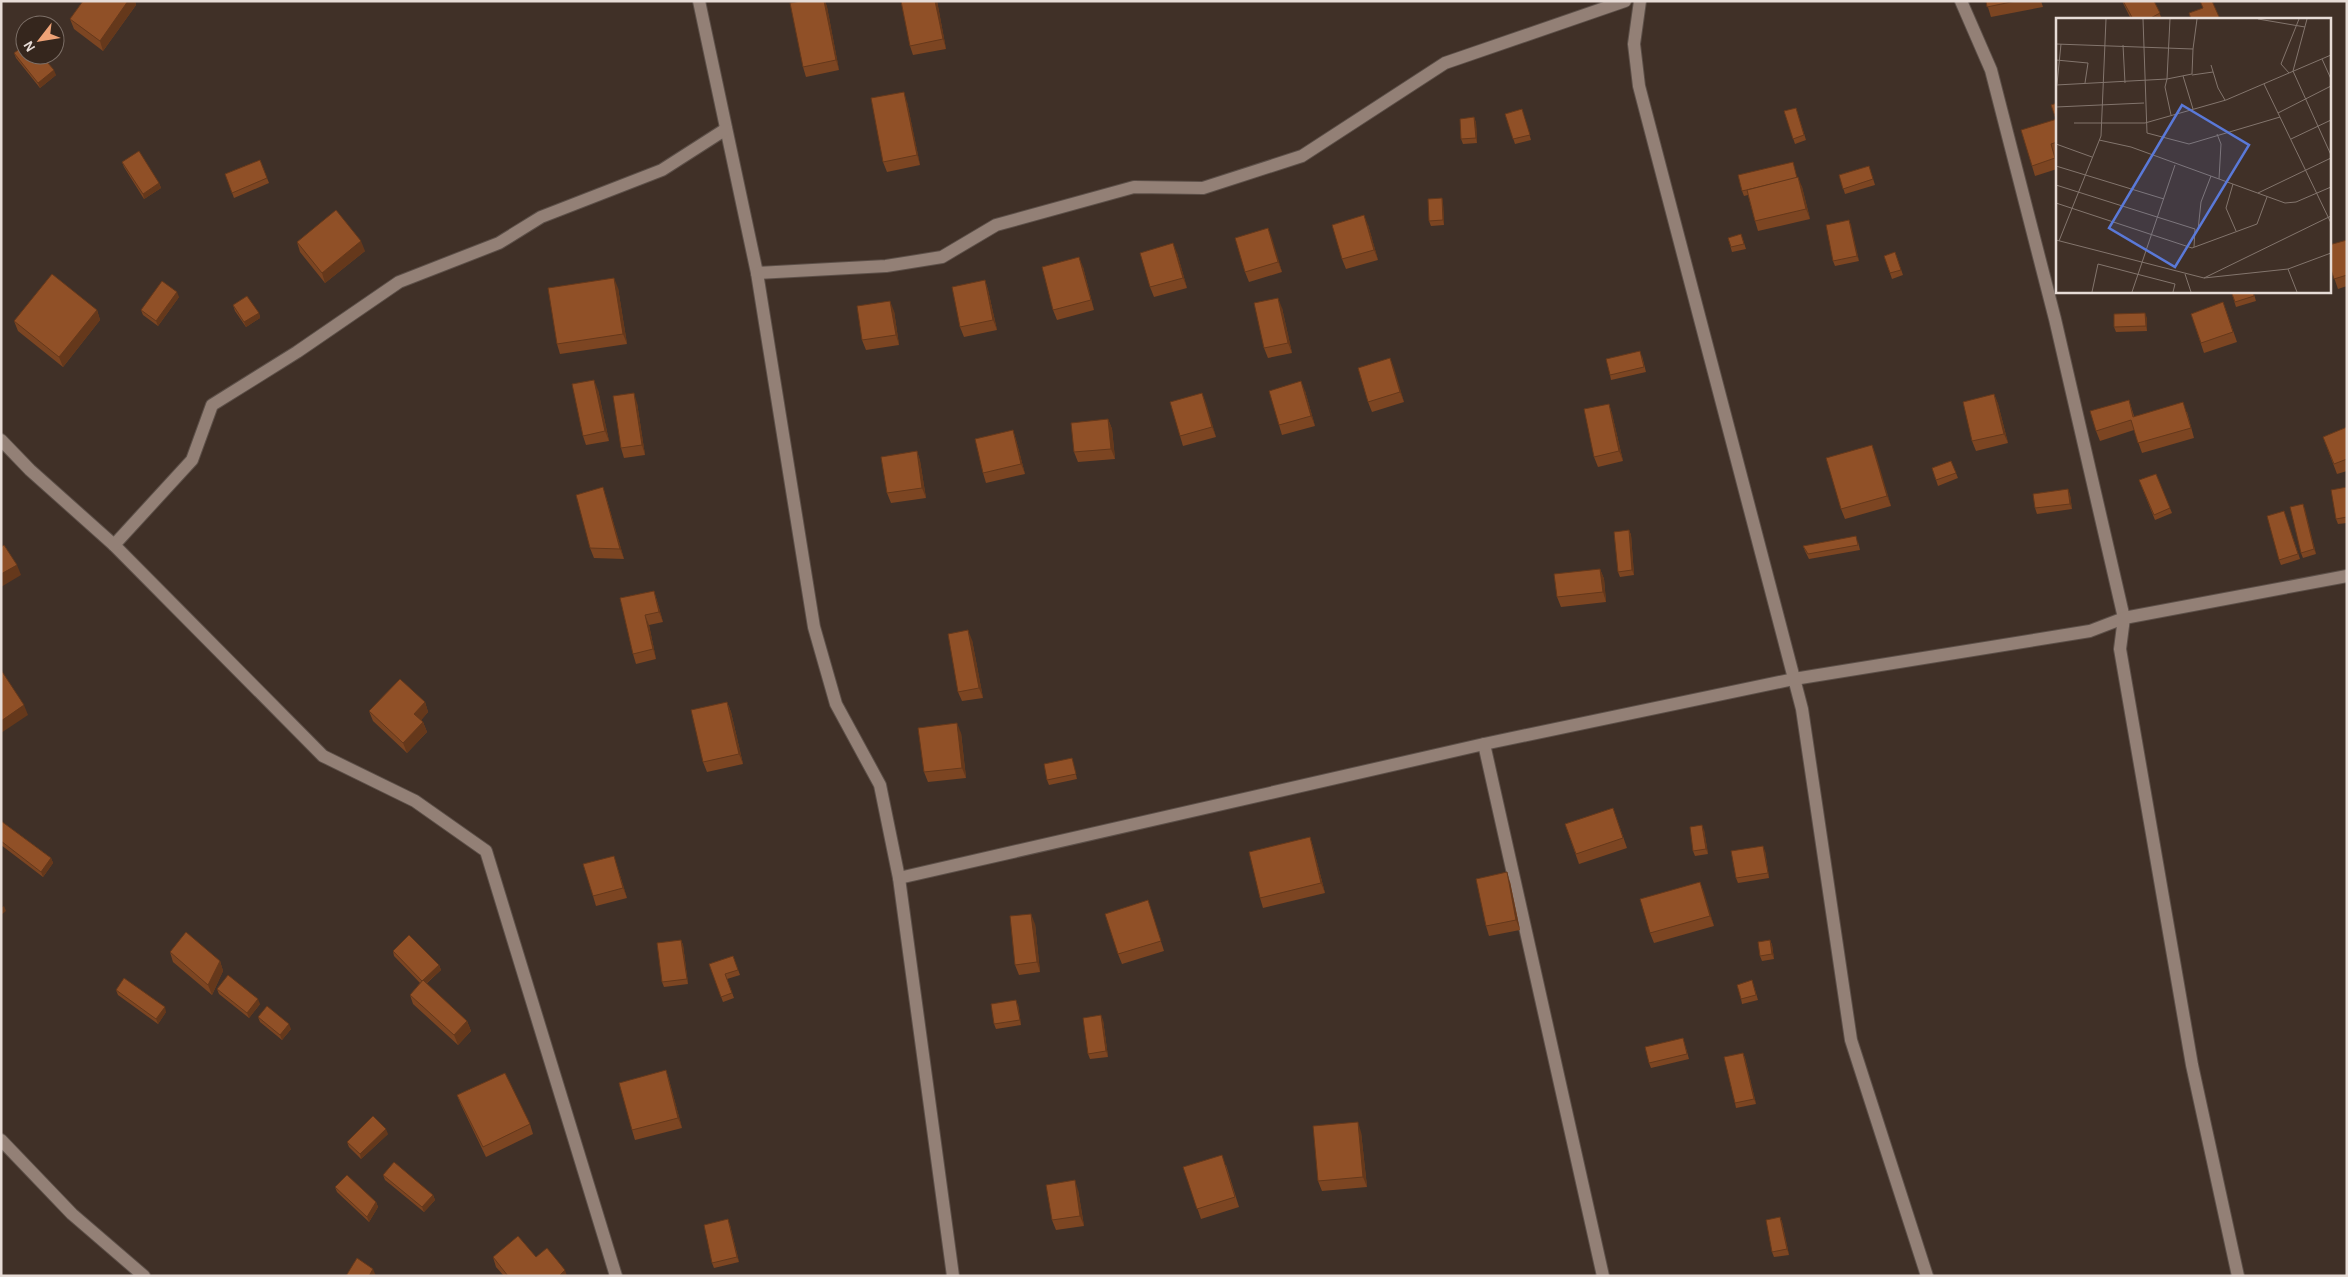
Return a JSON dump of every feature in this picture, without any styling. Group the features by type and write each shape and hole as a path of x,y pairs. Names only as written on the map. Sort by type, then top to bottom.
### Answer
{"street":[{"path":"699,1 757,273 814,627 836,704 880,785 899,878 953,1276"},
{"path":"757,273 886,266 942,256 996,225 1134,187 1203,188 1302,156 1445,63 1625,1"},
{"path":"1640,1 1634,44 1639,86 1802,709 1851,1040 1927,1276"},
{"path":"1961,1 1991,70 2055,319 2124,618 2120,649 2188,1046 2238,1276"},
{"path":"114,545 192,460 212,405 296,352 398,282 499,243 541,216 662,170 726,128"},
{"path":"1,440 30,470 114,545 323,756 415,801 486,851 616,1276"},
{"path":"899,878 1484,744 1794,679 2090,631 2124,618 2347,576"},
{"path":"1484,744 1603,1276"},
{"path":"1,1140 72,1214 144,1276"}],"building":[{"path":"83,1 128,1 100,41 70,19"},
{"path":"824,1 836,60 803,67 790,3"},
{"path":"901,1 935,1 943,39 910,46"},
{"path":"1986,1 2016,1 1987,7"},
{"path":"2123,1 2154,1 2160,13 2151,18 2132,18"},
{"path":"2200,1 2212,1 2220,18 2191,18 2189,13 2203,8"},
{"path":"24,65 50,65 54,70 38,83"},
{"path":"904,92 917,155 883,162 871,98"},
{"path":"2056,103 2056,119 2051,105"},
{"path":"1796,108 1804,135 1793,139 1784,111"},
{"path":"1522,109 1530,135 1513,139 1505,114"},
{"path":"1474,117 1476,138 1461,139 1460,119"},
{"path":"2056,119 2056,142 2051,144 2055,158 2032,166 2021,130"},
{"path":"139,151 159,183 143,194 122,162"},
{"path":"260,160 267,178 232,193 225,174"},
{"path":"1793,162 1797,178 1742,191 1738,175"},
{"path":"1869,166 1873,179 1843,189 1839,175"},
{"path":"1798,177 1806,209 1755,221 1747,190"},
{"path":"1442,198 1443,220 1429,221 1428,199"},
{"path":"336,210 361,241 322,273 297,242"},
{"path":"1364,215 1374,250 1342,259 1332,225"},
{"path":"1849,220 1857,256 1833,261 1826,225"},
{"path":"1268,228 1278,262 1245,272 1235,238"},
{"path":"1741,234 1744,244 1731,247 1728,238"},
{"path":"2347,240 2347,275 2334,279 2330,266 2330,245"},
{"path":"1173,243 1183,278 1150,287 1140,253"},
{"path":"1895,252 1901,270 1890,273 1884,256"},
{"path":"1079,257 1091,300 1053,310 1042,267"},
{"path":"52,274 97,310 59,357 14,321"},
{"path":"614,278 623,334 557,344 548,288"},
{"path":"985,280 993,320 960,327 952,287"},
{"path":"162,281 177,292 156,321 141,310"},
{"path":"2231,292 2253,292 2254,296 2235,302"},
{"path":"247,296 259,313 244,322 233,305"},
{"path":"1278,298 1288,343 1264,348 1254,303"},
{"path":"890,301 896,335 862,340 857,306"},
{"path":"2223,302 2233,332 2201,343 2191,314"},
{"path":"2145,313 2146,326 2114,327 2114,314"},
{"path":"1640,351 1644,367 1610,375 1606,359"},
{"path":"1390,358 1400,392 1368,402 1358,368"},
{"path":"594,380 605,431 583,436 572,384"},
{"path":"1301,381 1311,416 1279,425 1269,391"},
{"path":"634,393 642,445 621,448 613,396"},
{"path":"1202,393 1212,427 1180,436 1170,402"},
{"path":"1994,394 2004,434 1972,441 1963,402"},
{"path":"2129,400 2133,417 2183,402 2191,428 2138,443 2131,420 2096,431 2090,411"},
{"path":"1609,404 1619,451 1594,457 1584,409"},
{"path":"1108,419 1111,449 1074,452 1071,423"},
{"path":"2347,427 2347,459 2334,464 2323,437"},
{"path":"1013,430 1021,464 983,473 975,439"},
{"path":"1872,445 1887,496 1841,509 1826,458"},
{"path":"917,451 922,488 887,493 881,457"},
{"path":"1951,461 1956,473 1936,480 1932,468"},
{"path":"2156,474 2170,508 2154,515 2139,480"},
{"path":"603,487 620,549 590,548 576,495"},
{"path":"2347,487 2347,517 2336,519 2331,490"},
{"path":"2068,489 2070,504 2035,508 2033,494"},
{"path":"2303,504 2314,549 2301,553 2290,507"},
{"path":"2284,511 2298,554 2279,560 2267,516"},
{"path":"1629,530 1632,570 1618,572 1614,532"},
{"path":"1856,536 1858,545 1808,554 1803,546"},
{"path":"4,545 17,565 1,574 1,547"},
{"path":"1600,569 1603,592 1557,597 1554,574"},
{"path":"654,591 659,612 645,615 653,649 633,654 620,598"},
{"path":"968,630 979,688 958,692 948,634"},
{"path":"1,670 24,705 1,721"},
{"path":"400,679 425,702 414,714 423,722 403,743 369,711"},
{"path":"727,702 739,754 703,762 691,710"},
{"path":"957,723 962,768 924,772 918,728"},
{"path":"1072,758 1076,774 1047,780 1044,764"},
{"path":"1613,808 1623,838 1576,854 1565,824"},
{"path":"1,821 51,858 41,872 1,841"},
{"path":"1702,825 1706,849 1693,851 1690,827"},
{"path":"1310,837 1321,883 1260,898 1249,852"},
{"path":"1763,846 1768,873 1736,878 1731,851"},
{"path":"614,856 623,888 593,896 583,864"},
{"path":"1507,872 1516,920 1486,926 1476,879"},
{"path":"1700,882 1710,916 1650,933 1640,899"},
{"path":"1148,900 1161,941 1118,954 1105,914"},
{"path":"1031,914 1037,962 1015,965 1010,916"},
{"path":"186,932 220,961 208,985 170,952"},
{"path":"409,935 439,965 422,981 393,951"},
{"path":"681,940 687,979 662,982 657,943"},
{"path":"1770,940 1772,954 1760,956 1758,942"},
{"path":"733,956 738,970 725,974 732,993 721,997 709,964"},
{"path":"228,975 258,999 247,1013 217,989"},
{"path":"124,978 165,1007 156,1019 116,990"},
{"path":"423,980 467,1021 454,1035 410,995"},
{"path":"1752,980 1756,995 1741,999 1737,985"},
{"path":"1016,1000 1020,1020 994,1024 991,1004"},
{"path":"267,1006 289,1024 280,1035 258,1017"},
{"path":"1101,1015 1106,1051 1088,1054 1083,1018"},
{"path":"1683,1038 1687,1054 1649,1063 1645,1047"},
{"path":"1743,1053 1754,1099 1735,1103 1724,1057"},
{"path":"666,1070 678,1118 632,1130 619,1083"},
{"path":"505,1073 530,1124 483,1147 457,1095"},
{"path":"373,1116 386,1129 360,1154 347,1142"},
{"path":"1358,1122 1363,1177 1318,1181 1313,1126"},
{"path":"1222,1155 1235,1197 1197,1209 1183,1167"},
{"path":"394,1162 433,1195 422,1207 383,1175"},
{"path":"347,1175 376,1202 367,1217 335,1187"},
{"path":"1075,1180 1080,1216 1052,1220 1046,1185"},
{"path":"1780,1217 1787,1249 1772,1252 1766,1220"},
{"path":"728,1219 737,1257 712,1263 704,1225"},
{"path":"518,1236 536,1257 547,1248 565,1270 559,1276 508,1276 493,1257"},
{"path":"357,1258 373,1269 369,1276 346,1276"}]}
